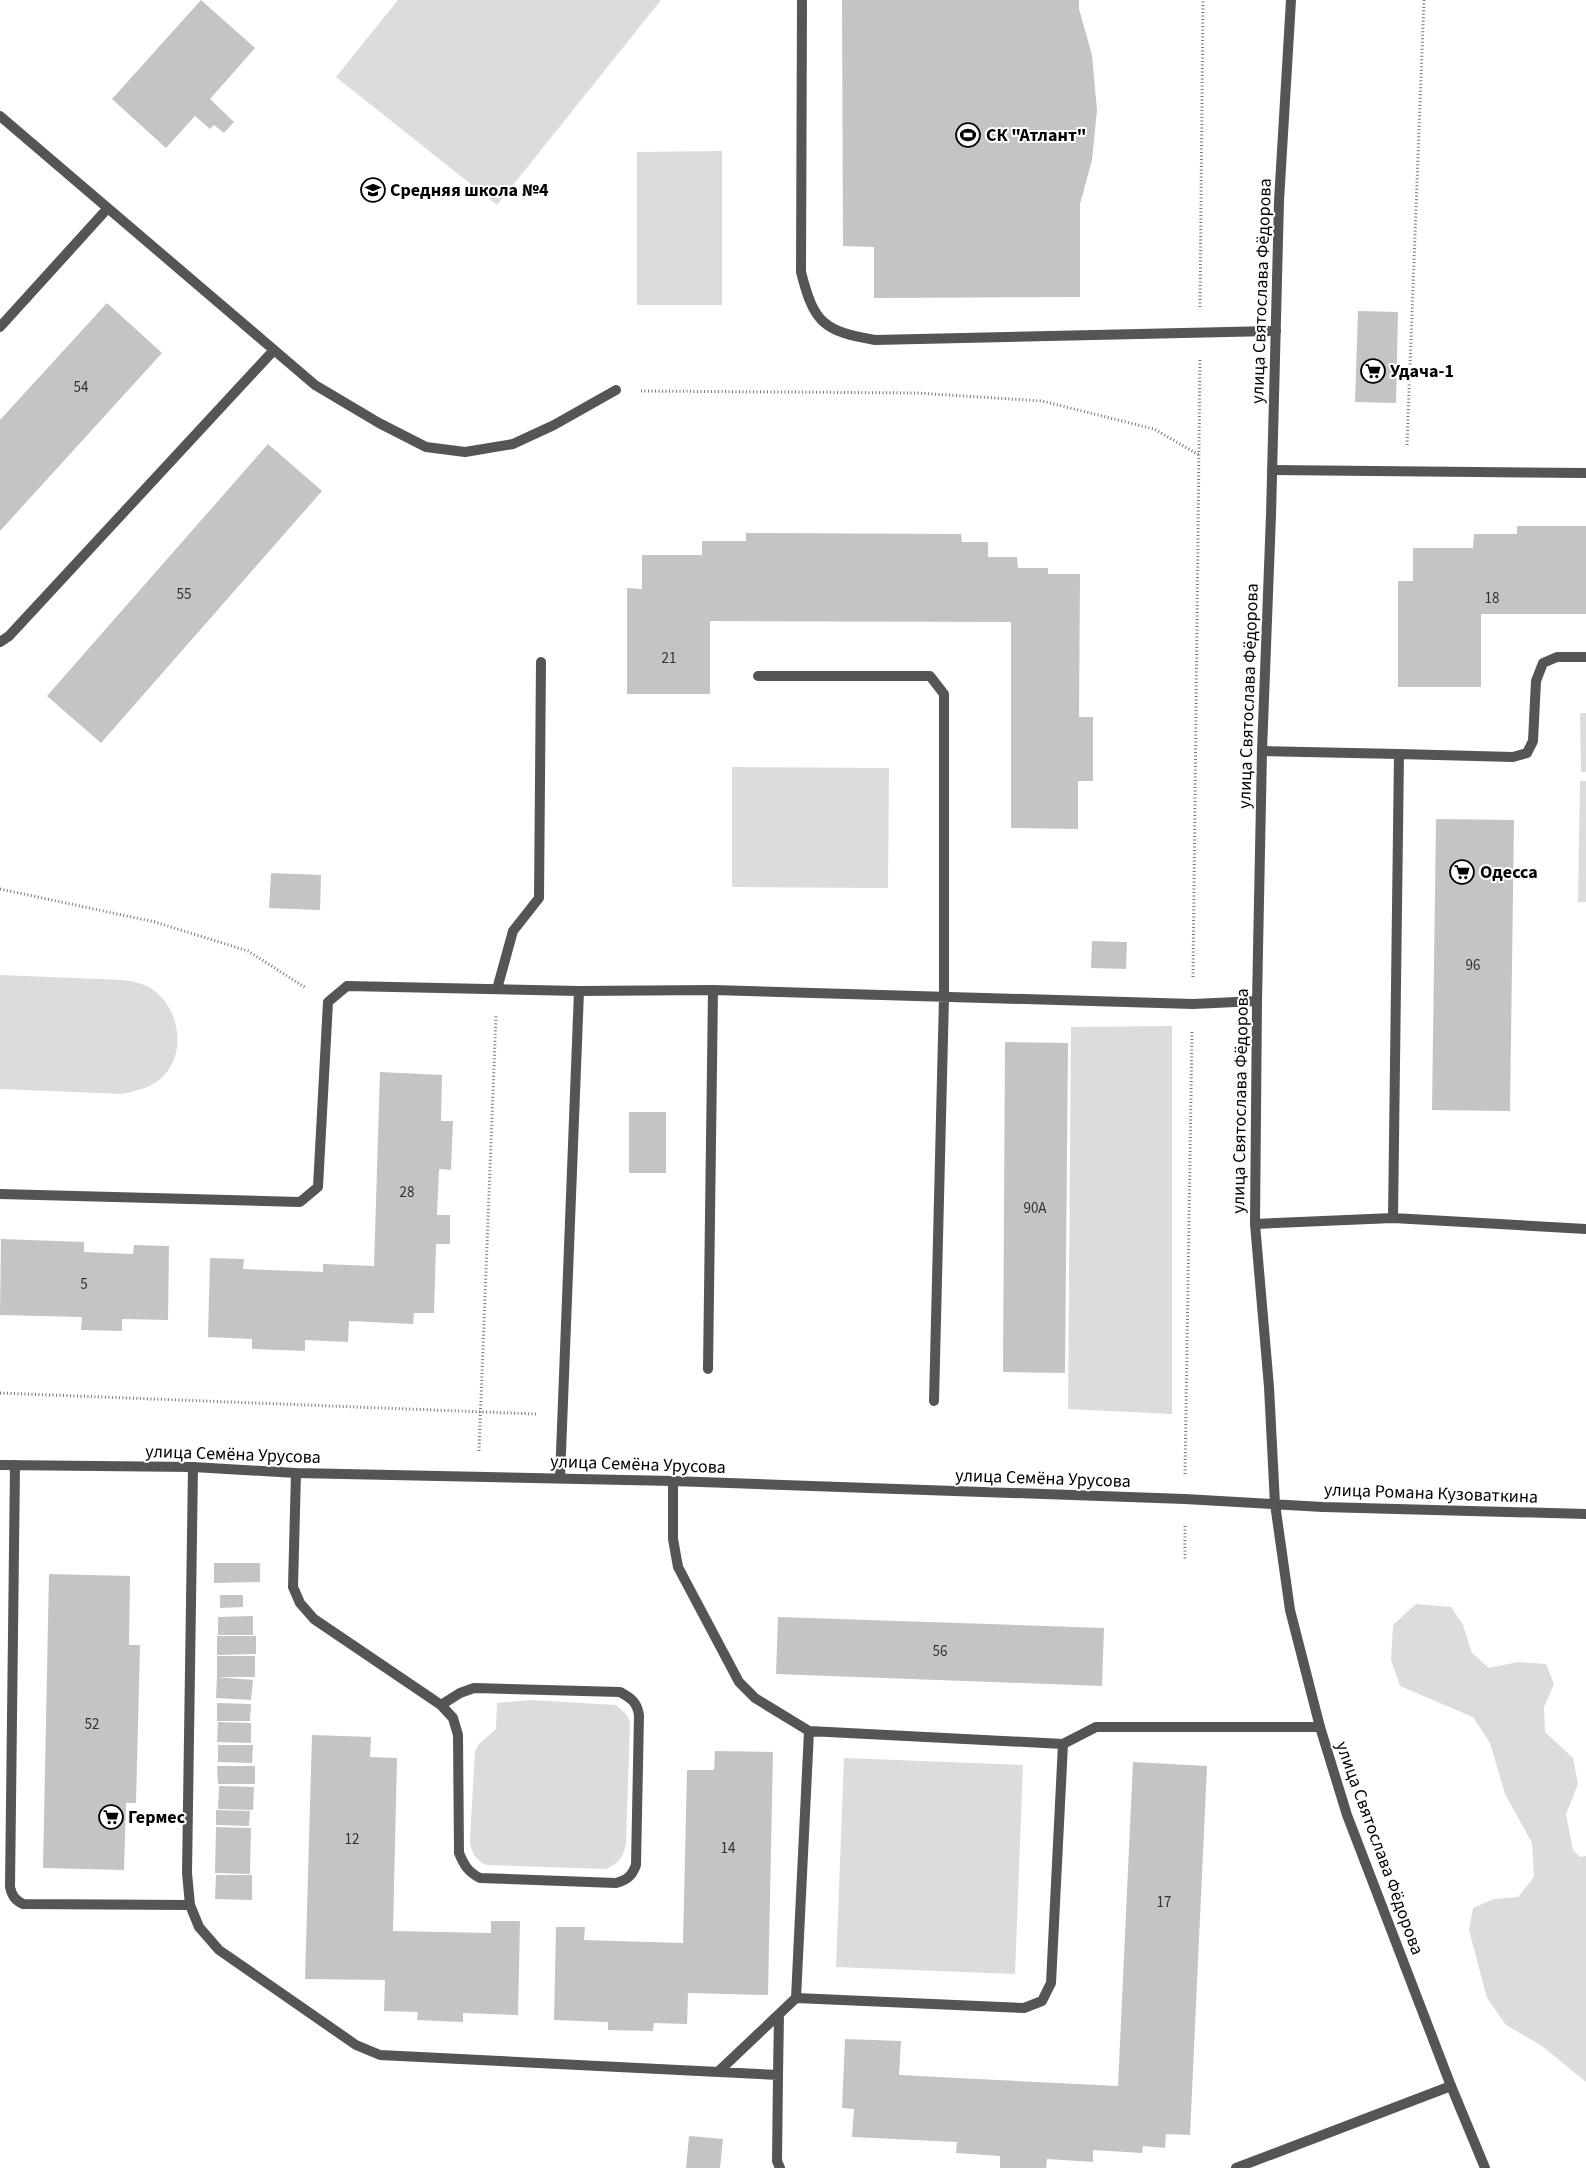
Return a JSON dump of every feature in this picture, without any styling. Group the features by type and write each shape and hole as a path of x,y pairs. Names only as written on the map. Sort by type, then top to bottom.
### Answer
{"street":[{"path":"802,0 801,272 808,302 826,325 846,335 875,340 1276,331"},
{"name":"улица Святослава Фёдорова","path":"1291,0 1279,201 1262,751 1257,1001 1255,1224 1269,1387 1275,1504 1290,1610 1320,1728 1347,1815 1450,2086 1485,2168"},
{"path":"0,116 315,385 379,424 426,447 465,452 513,444 554,425 616,390"},
{"path":"0,327 107,209"},
{"path":"0,642 9,636 274,350"},
{"path":"1272,470 1406,473 1586,473"},
{"path":"1262,751 1513,757 1527,753 1533,741 1536,681 1543,663 1557,657 1586,657"},
{"path":"496,990 513,931 539,898 541,662"},
{"path":"758,676 930,676 944,694 944,997 934,1401"},
{"path":"1393,1218 1399,754"},
{"path":"0,1194 300,1202 318,1187 328,1002 347,986 579,991 713,990 1193,1004 1257,1001"},
{"path":"708,1369 713,990"},
{"path":"560,1478 579,991"},
{"path":"1255,1224 1393,1218 1586,1229"},
{"name":"улица Семёна Урусова","path":"0,1465 193,1467 296,1473 672,1481 1275,1504"},
{"path":"15,1465 10,1887 12,1895 16,1901 24,1904 190,1905"},
{"path":"193,1467 187,1873 190,1905 200,1927 218,1950 356,2045 380,2055 778,2075"},
{"path":"296,1473 294,1587 300,1603 314,1619 441,1705 453,1718 458,1734 458,1853 464,1866 472,1874 480,1878 616,1883 626,1880 632,1874 636,1865 639,1715 637,1705 630,1697 620,1692 474,1688 460,1693 441,1705"},
{"path":"672,1481 673,1539 678,1566 739,1682 755,1698 809,1731 1063,1744 1096,1727 1320,1728"},
{"name":"улица Романа Кузоваткина","path":"1275,1504 1586,1514"},
{"path":"719,2071 796,1998 809,1731"},
{"path":"796,1998 1024,2008 1042,2001 1051,1983 1063,1744"},
{"path":"779,2014 777,2161 780,2168"},
{"path":"1236,2168 1450,2086"}],"path":[{"path":"616,390 917,393 1042,401 1154,429 1199,456 1203,0"},
{"path":"1406,473 1424,0"},
{"path":"0,889 155,922 248,951 328,1002"},
{"path":"478,1477 496,990"},
{"path":"0,1394 562,1415"}],"shaded area":[{"path":"398,0 661,0 497,205 336,77"},
{"path":"722,151 722,305 637,305 637,152"},
{"path":"1580,713 1586,713 1586,772 1581,772"},
{"path":"732,767 889,768 888,888 732,887"},
{"path":"1580,781 1586,781 1586,902 1578,902"},
{"path":"0,975 123,980 149,987 164,1001 175,1023 177,1048 174,1060 168,1071 155,1083 123,1094 0,1089"},
{"path":"1172,1026 1172,1414 1068,1409 1071,1027"},
{"path":"1416,1604 1451,1607 1463,1625 1472,1653 1489,1668 1518,1662 1546,1664 1554,1684 1544,1707 1545,1732 1573,1758 1578,1784 1566,1814 1573,1850 1580,1857 1586,1856 1586,2082 1542,2046 1506,2025 1487,1998 1469,1930 1473,1908 1494,1899 1518,1897 1534,1877 1532,1843 1505,1794 1490,1743 1473,1717 1400,1686 1391,1660 1393,1625"},
{"path":"530,1700 616,1705 627,1715 630,1722 626,1843 620,1859 610,1867 605,1869 487,1865 479,1861 472,1851 470,1839 475,1751 479,1744 496,1729 497,1703"},
{"path":"844,1758 1023,1765 1015,1974 836,1967"}],"building":[{"path":"201,0 255,48 210,99 234,122 224,133 214,125 210,129 195,116 166,148 112,99"},
{"name":"СК \"Атлант\"","path":"842,0 1079,0 1079,9 1092,55 1097,110 1092,160 1080,204 1080,297 874,298 874,247 843,246"},
{"path":"107,303 162,353 0,531 0,420"},
{"path":"1358,311 1398,312 1396,403 1355,402"},
{"path":"268,444 322,491 101,743 47,696"},
{"path":"1517,526 1586,526 1586,614 1481,614 1481,687 1398,687 1398,581 1413,581 1413,548 1473,548 1474,534 1517,534"},
{"path":"746,533 961,534 962,542 988,542 988,557 1017,557 1018,568 1048,568 1048,574 1080,574 1079,717 1093,717 1093,781 1078,781 1078,829 1011,828 1011,622 710,621 710,694 627,694 627,588 642,589 642,555 702,555 702,541 746,541"},
{"path":"1436,819 1514,820 1510,1111 1432,1110"},
{"path":"271,873 321,875 320,910 269,908"},
{"path":"1092,941 1127,942 1126,969 1091,968"},
{"path":"1005,1042 1068,1043 1065,1373 1003,1372"},
{"path":"380,1072 442,1075 441,1121 453,1121 451,1170 439,1169 437,1215 450,1215 450,1244 436,1244 434,1313 414,1313 413,1324 349,1321 348,1342 305,1340 305,1351 252,1349 252,1339 208,1337 210,1258 244,1259 243,1269 323,1272 323,1264 374,1266"},
{"path":"629,1112 666,1112 666,1173 629,1173"},
{"path":"1,1239 84,1242 84,1252 133,1254 134,1245 169,1246 168,1320 122,1319 122,1331 81,1330 82,1317 0,1315"},
{"path":"214,1563 260,1563 260,1582 214,1583"},
{"path":"49,1574 130,1576 129,1645 140,1645 136,1803 126,1803 124,1870 43,1868"},
{"path":"220,1595 243,1595 243,1607 220,1608"},
{"path":"253,1616 253,1635 218,1635 218,1617"},
{"path":"778,1617 1104,1628 1102,1686 776,1674"},
{"path":"217,1636 256,1636 256,1654 217,1655"},
{"path":"217,1656 255,1656 255,1677 217,1677"},
{"path":"217,1677 253,1680 251,1700 216,1698"},
{"path":"217,1703 251,1704 250,1721 217,1721"},
{"path":"218,1722 251,1723 251,1743 217,1742"},
{"path":"312,1735 371,1737 370,1757 397,1758 393,1931 491,1933 491,1921 520,1921 518,2015 463,2013 463,2022 417,2020 418,2012 384,2011 385,1980 305,1979"},
{"path":"218,1745 253,1745 252,1763 218,1762"},
{"path":"715,1751 773,1752 768,1995 688,1993 687,2024 654,2023 653,2031 608,2030 608,2022 554,2020 556,1927 585,1927 584,1940 683,1943 687,1770 714,1770"},
{"path":"1133,1762 1207,1766 1190,2135 1166,2134 1165,2148 1143,2146 1142,2153 1093,2150 1093,2162 1047,2159 1046,2168 1000,2168 1000,2156 956,2153 957,2142 852,2137 854,2109 842,2108 845,2039 901,2041 899,2075 1118,2086"},
{"path":"217,1766 255,1766 255,1784 218,1784"},
{"path":"219,1786 254,1787 253,1810 218,1809"},
{"path":"216,1810 250,1811 249,1826 216,1825"},
{"path":"216,1827 251,1828 250,1874 215,1873"},
{"path":"216,1875 252,1875 252,1900 215,1899"},
{"path":"689,2136 723,2139 720,2168 686,2168"}],"place":[{"name":"СК \"Атлант\"","path":"968,135"},
{"name":"Средняя школа №4","path":"373,190"},
{"name":"Удача-1","path":"1373,371"},
{"name":"Одесса","path":"1462,872"},
{"name":"Гермес","path":"111,1817"}]}
